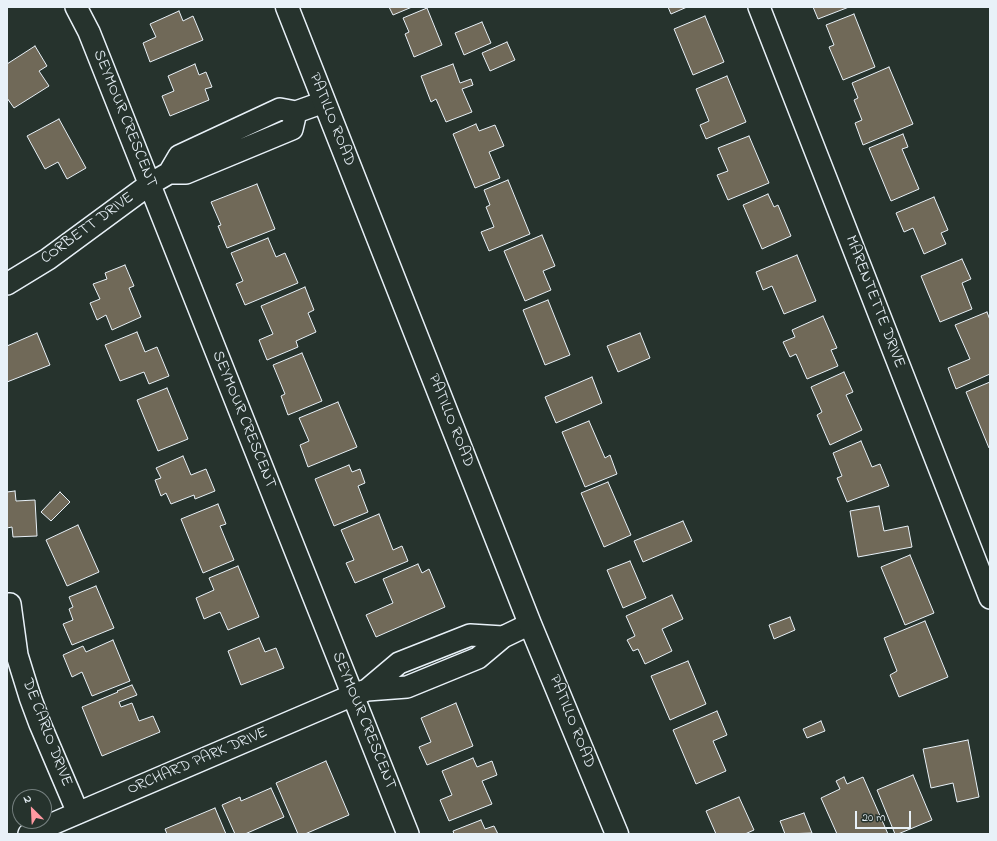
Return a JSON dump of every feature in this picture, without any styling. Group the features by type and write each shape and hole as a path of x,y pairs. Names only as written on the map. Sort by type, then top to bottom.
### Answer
{"street":[{"name":"SEYMOUR CRESCENT","path":"76,7 89,32 150,184 360,693 408,834"},
{"name":"PATILLO ROAD","path":"287,7 530,624 617,834"},
{"name":"MARENTETTE DRIVE","path":"759,7 990,598"},
{"name":"CORBETT DRIVE","path":"7,284 48,259 150,184 169,173 179,156 280,108 296,112 324,102"},
{"name":"DE CARLO DRIVE","path":"10,604 17,655 30,697 78,813"},
{"name":"ORCHARD PARK DRIVE","path":"29,834 360,693 399,663 463,637 470,635 503,636 530,624"}],"building":[{"path":"389,7 412,7 393,15"},
{"path":"668,7 687,7 671,14"},
{"path":"813,7 849,7 818,19"},
{"path":"427,8 442,45 414,57 405,34 409,32 403,18"},
{"path":"179,11 183,21 193,16 203,40 150,62 143,43 156,37 150,24"},
{"path":"854,14 875,67 843,80 829,47 834,45 826,25"},
{"path":"705,16 724,62 693,75 674,29"},
{"path":"482,22 491,43 464,55 455,33"},
{"path":"507,42 515,60 490,71 482,53"},
{"path":"35,46 47,66 39,71 49,86 14,108 7,98 7,64"},
{"path":"195,64 199,75 206,72 212,87 205,89 209,100 170,116 162,96 174,91 168,76"},
{"path":"453,64 460,83 471,79 473,85 462,89 472,112 446,122 436,99 431,102 421,76"},
{"path":"889,67 913,124 863,145 855,123 862,120 854,100 858,98 852,83"},
{"path":"727,76 746,122 706,139 700,125 709,121 696,89"},
{"path":"59,119 86,168 67,179 58,162 45,169 27,136"},
{"path":"476,124 479,131 495,125 504,146 489,152 500,178 475,188 453,134"},
{"path":"903,134 908,147 902,149 919,189 891,201 869,148"},
{"path":"749,136 769,183 728,200 717,175 728,171 718,148"},
{"path":"508,180 530,234 489,251 481,232 494,227 486,207 490,205 484,190"},
{"path":"257,184 275,229 227,248 218,226 221,225 211,202"},
{"path":"768,194 774,207 778,205 791,236 762,249 743,205"},
{"path":"934,197 948,230 941,233 946,244 924,254 913,228 904,232 896,213"},
{"path":"542,235 555,266 543,271 551,290 525,301 504,251"},
{"path":"268,238 276,257 285,253 298,283 245,305 236,284 243,281 231,253"},
{"path":"797,255 816,301 784,314 772,286 763,290 756,272"},
{"path":"962,259 971,279 962,283 972,309 940,322 921,276"},
{"path":"125,265 134,286 129,288 141,317 112,330 106,315 97,320 90,303 100,299 93,284 107,279 105,273"},
{"path":"305,287 314,310 308,313 316,332 296,341 298,347 267,360 259,340 273,334 261,306"},
{"path":"548,300 570,355 545,365 523,310"},
{"path":"987,312 990,320 990,374 956,389 948,368 970,359 955,325"},
{"path":"823,316 837,348 831,350 838,366 807,379 796,354 790,357 783,342 795,337 792,330"},
{"path":"137,332 145,352 157,347 169,376 149,384 144,372 120,381 105,345"},
{"path":"37,333 50,365 7,382 7,346"},
{"path":"640,333 650,358 618,372 607,346"},
{"path":"302,353 322,401 288,415 281,396 285,394 273,365"},
{"path":"844,372 853,392 846,395 862,430 830,445 817,415 822,412 811,387"},
{"path":"592,377 602,403 556,423 545,397"},
{"path":"990,382 990,448 989,448 966,392"},
{"path":"167,388 188,439 158,451 137,400"},
{"path":"338,402 357,447 308,467 300,445 309,441 299,418"},
{"path":"589,421 605,458 610,455 617,474 585,487 562,432"},
{"path":"861,441 872,467 880,464 889,486 847,502 837,478 842,476 833,453"},
{"path":"183,456 191,475 206,469 215,491 195,499 194,495 171,504 166,493 161,496 155,480 161,478 156,468"},
{"path":"349,465 352,472 360,469 365,483 358,486 368,512 334,526 315,479"},
{"path":"608,482 631,535 604,547 581,493"},
{"path":"15,491 16,501 35,500 37,536 13,537 12,527 7,528 7,492"},
{"path":"60,492 70,502 51,521 41,512"},
{"path":"218,504 226,524 220,526 234,560 203,573 181,519"},
{"path":"879,506 884,531 908,526 912,547 858,557 850,511"},
{"path":"379,514 393,550 402,546 408,561 355,583 346,563 354,560 341,530"},
{"path":"683,521 692,541 643,562 634,541"},
{"path":"78,525 99,572 67,586 46,540"},
{"path":"910,555 934,613 905,625 881,567"},
{"path":"630,561 646,598 623,608 607,570"},
{"path":"418,564 422,573 429,569 445,607 376,637 366,615 393,603 383,579"},
{"path":"238,566 259,617 228,630 220,612 204,619 196,598 214,590 209,578"},
{"path":"96,586 114,628 72,645 63,624 73,620 69,609 73,607 69,597"},
{"path":"672,595 683,619 662,629 672,651 645,664 638,649 633,651 627,640 635,636 626,616"},
{"path":"790,617 795,630 774,639 769,625"},
{"path":"925,621 948,677 899,697 890,675 897,671 884,638"},
{"path":"259,638 265,652 276,648 284,668 241,685 228,651"},
{"path":"113,640 130,681 92,696 82,672 72,677 63,655 83,646 86,652"},
{"path":"688,661 706,704 670,720 651,676"},
{"path":"132,685 137,695 119,702 121,707 132,703 139,721 153,716 160,732 102,756 82,707"},
{"path":"456,703 473,746 427,765 419,747 431,742 421,718"},
{"path":"717,711 727,735 713,741 726,771 696,784 673,730"},
{"path":"821,721 825,731 807,738 803,729"},
{"path":"968,740 979,797 957,802 953,783 931,788 923,749"},
{"path":"473,758 477,767 492,761 497,775 482,781 492,804 449,821 440,800 452,795 442,771"},
{"path":"326,761 349,815 305,834 298,834 276,783"},
{"path":"913,775 932,820 895,834 877,790"},
{"path":"844,777 847,784 863,777 888,834 837,834 821,798 840,789 836,781"},
{"path":"271,788 284,817 245,834 235,834 222,805 240,797 241,801"},
{"path":"739,797 754,830 745,834 716,834 706,811"},
{"path":"215,808 226,834 167,834 165,829"},
{"path":"804,813 812,833 785,834 780,821"},
{"path":"481,820 485,829 494,826 498,834 454,834 453,831"}]}
